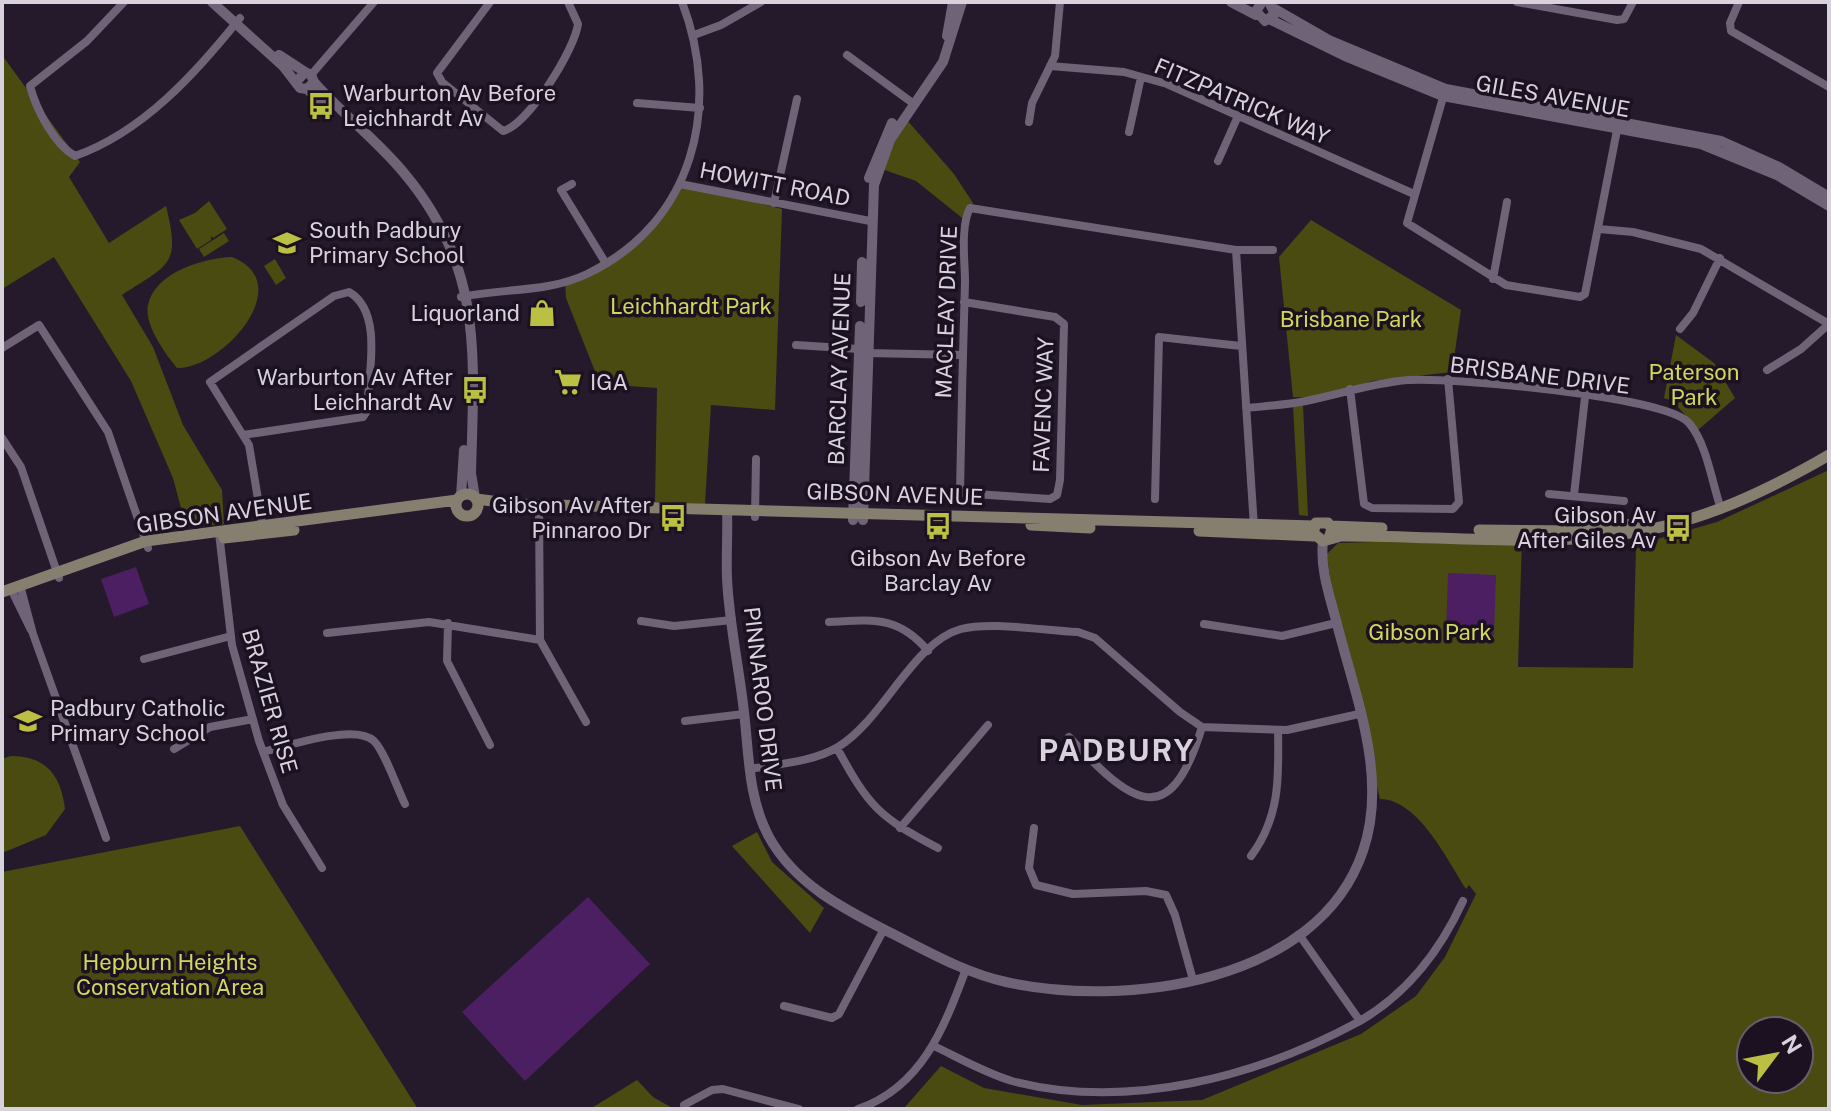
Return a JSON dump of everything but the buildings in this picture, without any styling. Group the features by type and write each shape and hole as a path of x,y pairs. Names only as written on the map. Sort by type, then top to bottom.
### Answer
{"main road":[{"name":"GIBSON AVENUE","path":"1720,505 1776,478 1829,447"},
{"name":"GIBSON AVENUE","path":"476,501 539,508 1254,528 1322,533 1596,538 1633,533 1720,505 1780,483 1829,455"},
{"path":"476,501 466,515 459,502 476,501"},
{"name":"GIBSON AVENUE","path":"12,592 147,545 459,502"}],"street":[{"path":"124,2 87,41 30,86 34,100 64,150 75,156 94,150 152,112 238,21"},
{"path":"212,2 307,80 414,195 440,240 464,296 473,355 471,473 476,501"},
{"path":"222,2 238,21"},
{"path":"307,80 372,6 362,2"},
{"path":"490,2 437,73 442,82 503,131 511,129 540,97 573,42 578,24 575,11 568,2"},
{"path":"464,296 552,286 588,274 640,237 680,184 693,150 700,108 700,59 682,2"},
{"path":"694,35 721,25 761,2"},
{"name":"BARCLAY AVENUE","path":"911,102 938,59 950,24 953,2"},
{"name":"BARCLAY AVENUE","path":"858,517 867,221 874,160 885,135 947,54 962,2"},
{"path":"1029,122 1032,103 1050,66 1057,40 1060,2"},
{"path":"1231,2 1256,15 1268,4"},
{"path":"1517,2 1617,20 1624,19 1633,2"},
{"path":"1739,2 1731,31 1829,87"},
{"path":"1268,4 1271,20"},
{"name":"GILES AVENUE","path":"1268,4 1329,40 1444,92"},
{"name":"GILES AVENUE","path":"1256,15 1261,21 1271,20 1345,56 1444,92 1721,141 1779,167 1829,197"},
{"path":"847,55 911,102"},
{"name":"FITZPATRICK WAY","path":"1050,66 1141,77 1167,84 1414,194"},
{"path":"1129,132 1141,77"},
{"path":"1444,92 1407,223 1506,285 1583,296 1590,284 1618,124"},
{"path":"774,203 797,99"},
{"path":"637,103 700,108"},
{"path":"1218,161 1238,116"},
{"name":"GILES AVENUE","path":"1618,124 1733,155 1777,175 1829,206"},
{"path":"572,184 561,190 605,262"},
{"name":"HOWITT ROAD","path":"680,184 867,221"},
{"path":"1493,279 1507,202"},
{"name":"MACLEAY DRIVE","path":"962,496 964,302 967,214 970,208 1236,250 1273,250"},
{"path":"1599,229 1680,242 1720,258 1829,324 1801,349 1767,370"},
{"path":"1236,250 1254,528"},
{"path":"1680,329 1693,313 1720,258"},
{"path":"243,435 363,417 367,411 370,323 360,298 349,292 334,296 215,374 210,382 249,445 263,530"},
{"path":"459,502 467,349 464,296"},
{"name":"FAVENC WAY","path":"962,496 1050,499 1057,495 1064,324 1055,317 964,302"},
{"path":"2,348 39,325 108,432 147,545"},
{"path":"1155,499 1159,337 1241,346"},
{"path":"796,345 963,355"},
{"path":"1350,389 1364,504 1372,508 1453,509 1459,502 1448,379"},
{"name":"BRISBANE DRIVE","path":"1246,408 1304,402 1350,389 1396,381 1448,379 1664,410 1687,421 1700,443 1720,505"},
{"path":"1574,495 1585,397"},
{"path":"2,438 21,467 58,575"},
{"path":"755,514 756,459"},
{"path":"1549,494 1624,501"},
{"path":"539,508 540,640 586,722"},
{"name":"PINNAROO DRIVE","path":"727,513 732,620 749,769 758,811 787,864 821,895 966,969 1034,988 1100,994 1193,980 1267,954 1300,936 1336,901 1354,873 1368,835 1374,784 1325,581 1322,533"},
{"name":"BRAZIER RISE","path":"220,535 231,636 263,752 283,805 322,868"},
{"path":"12,592 33,634 106,838"},
{"path":"641,621 674,626 732,620"},
{"path":"829,622 879,620 913,633 928,651"},
{"path":"327,633 448,623 540,640"},
{"path":"448,623 447,661 490,745"},
{"path":"1204,624 1282,636 1336,623"},
{"path":"749,769 800,760 837,748 875,713 937,641 963,629 1078,632 1095,638 1114,651 1180,712 1202,727 1278,730 1359,714"},
{"path":"144,659 231,636"},
{"path":"685,721 744,714"},
{"path":"174,749 210,727 253,719"},
{"path":"900,828 988,725"},
{"path":"1069,737 1123,790 1148,797 1170,791 1180,782 1190,766 1202,727"},
{"path":"1251,856 1269,828 1278,790 1278,730"},
{"path":"263,752 340,734 361,734 374,741 405,804"},
{"path":"837,748 867,801 900,828 938,848"},
{"path":"1034,828 1029,868 1036,885 1073,894 1146,891 1166,895 1193,980"},
{"path":"934,1046 1015,1082 1078,1093 1208,1082 1322,1040 1399,996 1441,942 1463,901"},
{"path":"784,1006 832,1018 839,1014 884,929"},
{"path":"1300,936 1360,1021"},
{"path":"858,1109 892,1094 916,1071 934,1046 966,969"},
{"path":"684,1105 712,1090 723,1089 799,1109"}],"green space":[{"path":"2,55 80,162 69,177 109,243 166,206 172,241 167,261 161,269 122,295 153,347 183,425 222,490 224,524 186,527 173,478 131,381 54,257 2,289"},
{"path":"907,120 954,174 973,203 966,221 916,181 879,168"},
{"name":"Leichhardt Park","path":"680,184 782,209 775,410 711,405 705,504 655,502 657,388 600,384 566,298 565,282 630,241"},
{"path":"209,201 227,229 213,238 211,236 211,240 197,249 179,220 195,213"},
{"name":"Brisbane Park","path":"1311,220 1461,310 1452,372 1372,381 1322,398 1293,397 1279,257"},
{"path":"224,233 229,241 204,257 199,249"},
{"path":"232,257 251,270 258,286 256,305 231,341 194,365 177,368 156,338 149,321 148,305 152,294 160,284 182,269 208,260"},
{"path":"275,259 286,278 276,285 264,266"},
{"name":"Paterson Park","path":"1676,335 1714,363 1735,398 1698,430 1673,401 1664,398"},
{"path":"1303,405 1308,516 1299,515 1293,406"},
{"name":"Gibson Park","path":"1829,470 1829,1109 897,1109 905,1107 941,1066 984,1088 1082,1105 1202,1100 1361,1034 1416,996 1445,957 1476,894 1469,885 1466,889 1441,848 1419,820 1394,802 1380,799 1333,601 1327,554 1338,543 1522,538 1518,667 1633,668 1636,545 1717,522"},
{"path":"11,756 34,760 50,770 60,786 65,809 46,835 2,853 2,759"},
{"name":"Hepburn Heights Conservation Area","path":"240,826 418,1109 2,1109 2,872"},
{"path":"757,832 772,862 824,908 810,933 732,846"},
{"path":"637,1080 653,1097 674,1109 590,1109"}],"shaded area":[{"path":"136,567 149,604 114,617 101,579"},
{"path":"1448,573 1496,575 1494,635 1446,633"},
{"path":"588,897 650,964 525,1081 462,1012"}],"place":[{"name":"Warburton Av Before Leichhardt Av","path":"321,106"},
{"name":"South Padbury Primary School","path":"287,243"},
{"name":"Liquorland","path":"542,313"},
{"name":"IGA","path":"568,382"},
{"name":"Warburton Av After Leichhardt Av","path":"475,390"},
{"name":"Gibson Av After Pinnaroo Dr","path":"673,518"},
{"name":"Gibson Av Before Barclay Av","path":"938,526"},
{"name":"Gibson Av After Giles Av","path":"1678,528"},
{"name":"Padbury Catholic Primary School","path":"28,721"}],"district":[{"name":"PADBURY","path":"1117,751"}]}
